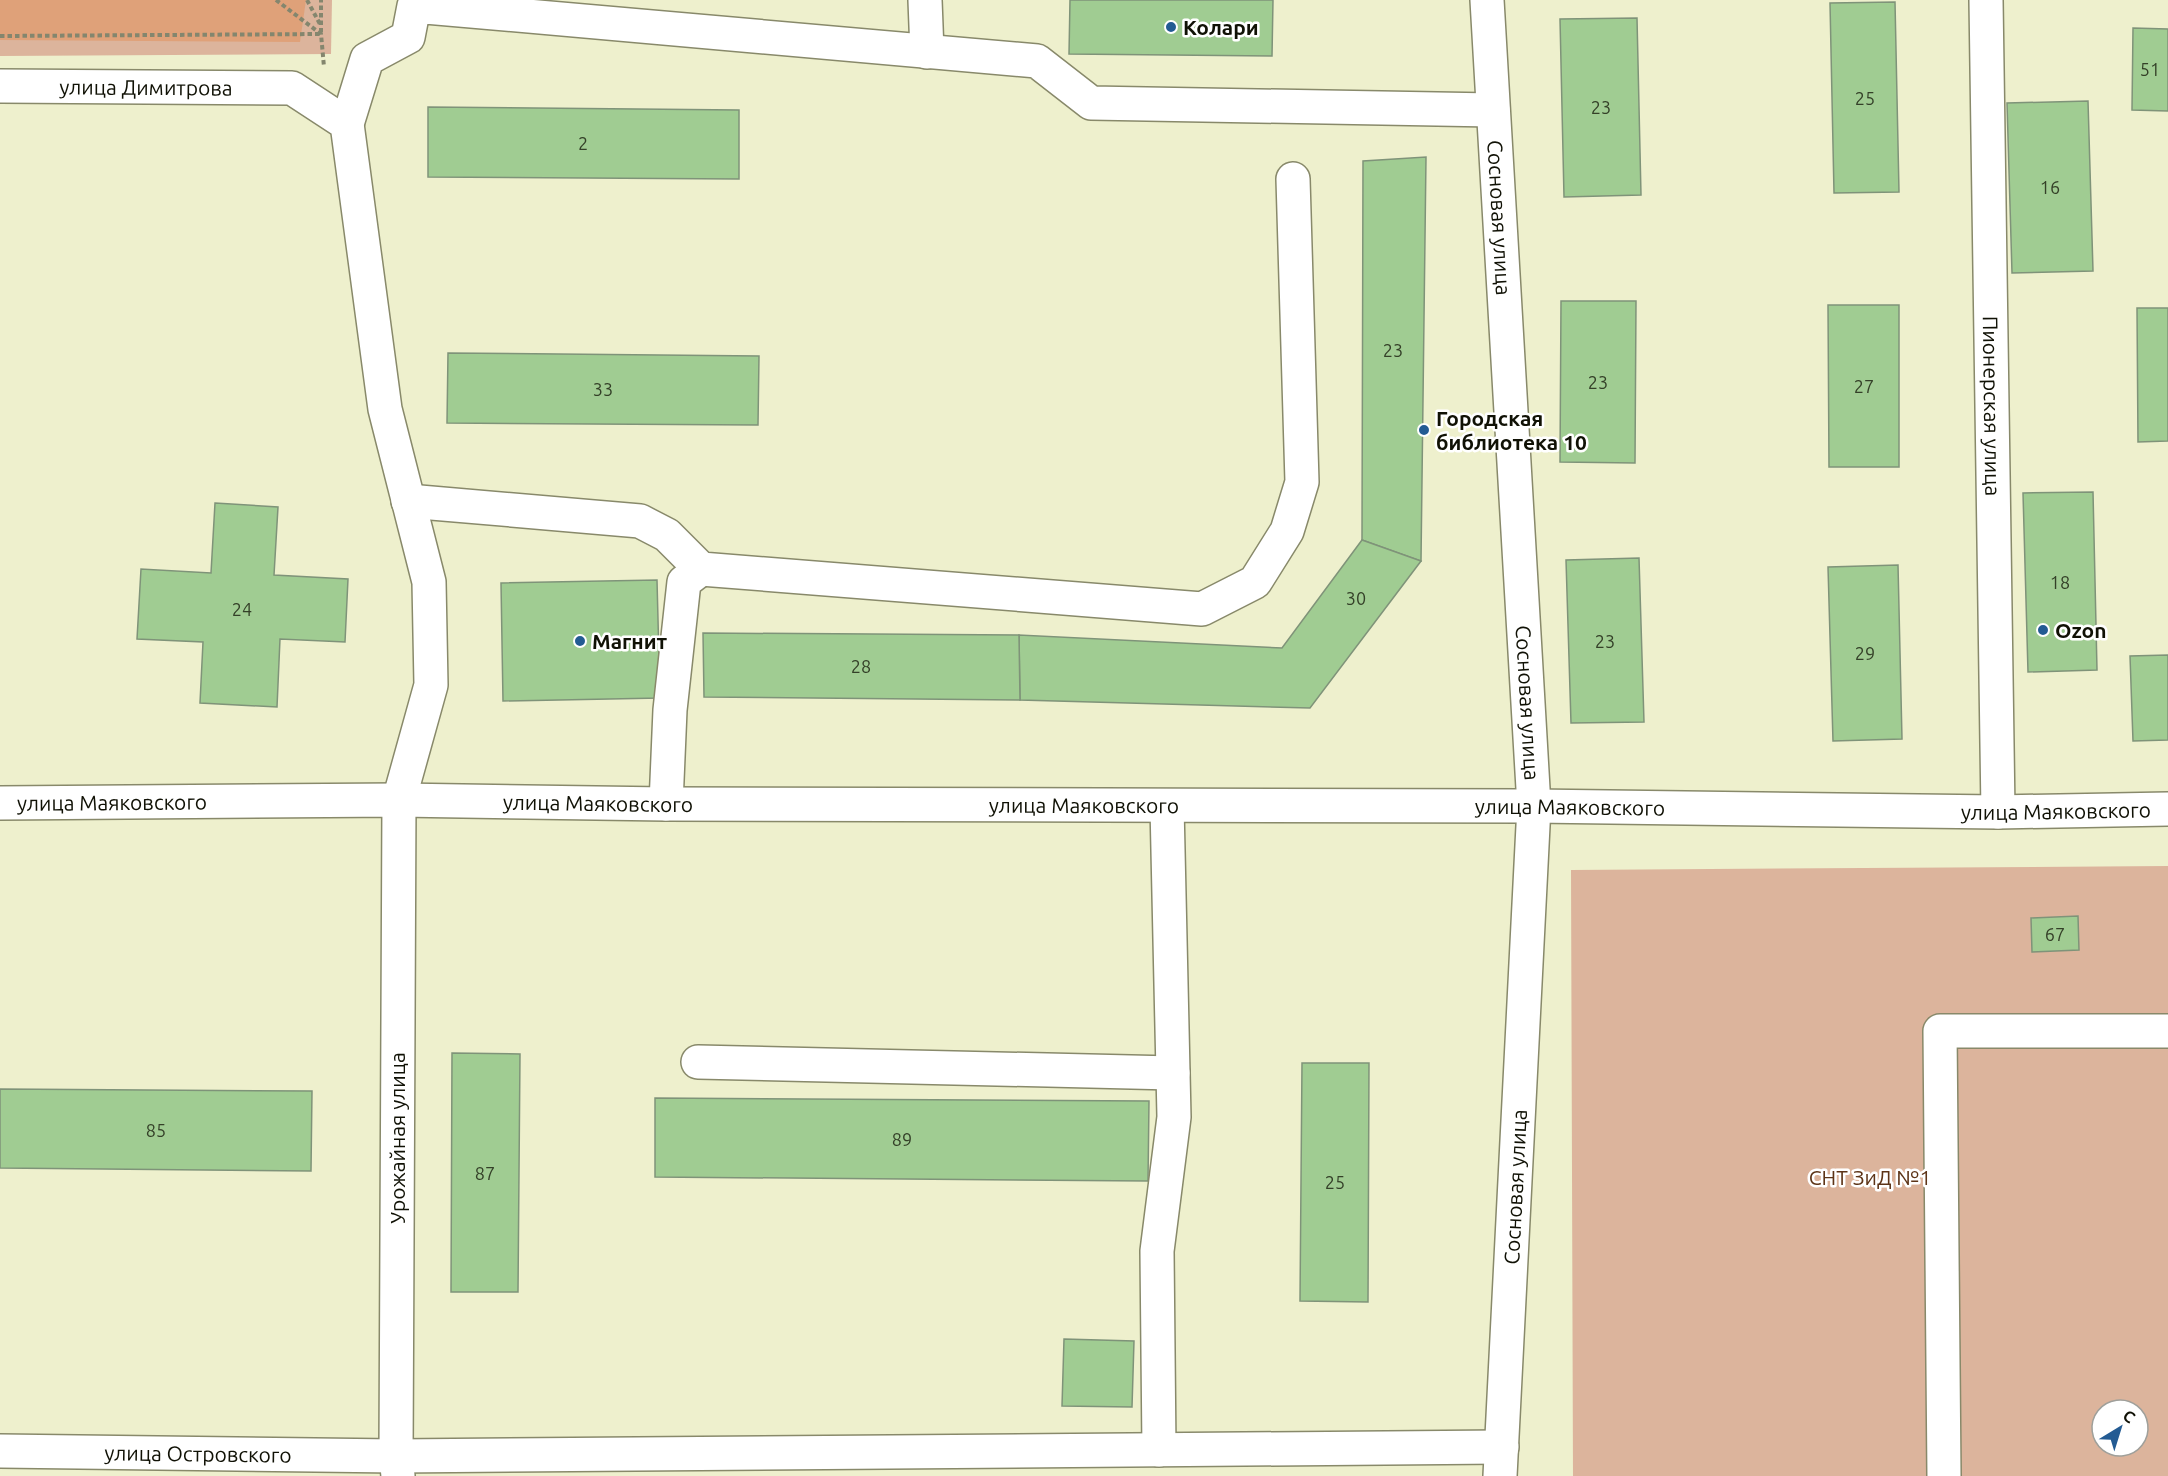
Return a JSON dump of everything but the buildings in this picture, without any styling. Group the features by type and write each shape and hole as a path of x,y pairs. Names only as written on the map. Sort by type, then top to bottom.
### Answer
{"street":[{"path":"925,0 927,52"},
{"name":"Сосновая улица","path":"1487,0 1534,806 1501,1462"},
{"name":"Пионерская улица","path":"1986,0 1998,812"},
{"path":"337,118 367,59 408,38 414,6 1037,61 1091,103 1493,110"},
{"name":"улица Димитрова","path":"0,86 292,88 337,118"},
{"name":"Урожайная улица","path":"337,118 385,409 429,582 431,685 399,800 397,1466"},
{"path":"408,501 640,521 667,535 702,569 1202,609 1255,582 1287,531 1302,482 1293,178"},
{"path":"666,804 669,710 684,582 702,569"},
{"name":"улица Маяковского","path":"0,803 399,800 666,804 1534,806 1998,812 2168,809"},
{"path":"1159,1450 1157,1251 1173,1117 1167,806"},
{"path":"1944,1476 1940,1031 2168,1031"},
{"path":"698,1062 1173,1073"},
{"name":"улица Островского","path":"0,1451 397,1466 1159,1450 1501,1462"}],"path":[{"path":"276,0 321,34"},
{"path":"307,0 321,27"},
{"path":"321,0 321,34 337,118"},
{"path":"0,36 321,34"}],"green space":[{"path":"0,0 332,0 331,54 0,56"},
{"name":"СНТ ЗиД №1","path":"2168,866 2168,1476 1573,1476 1571,870"}],"shaded area":[{"path":"0,0 306,0 300,42 0,40"}],"place":[{"name":"Колари","path":"1171,27"},
{"name":"Городская библиотека 10","path":"1424,430"},
{"name":"Ozon","path":"2043,630"},
{"name":"Магнит","path":"580,641"}]}
